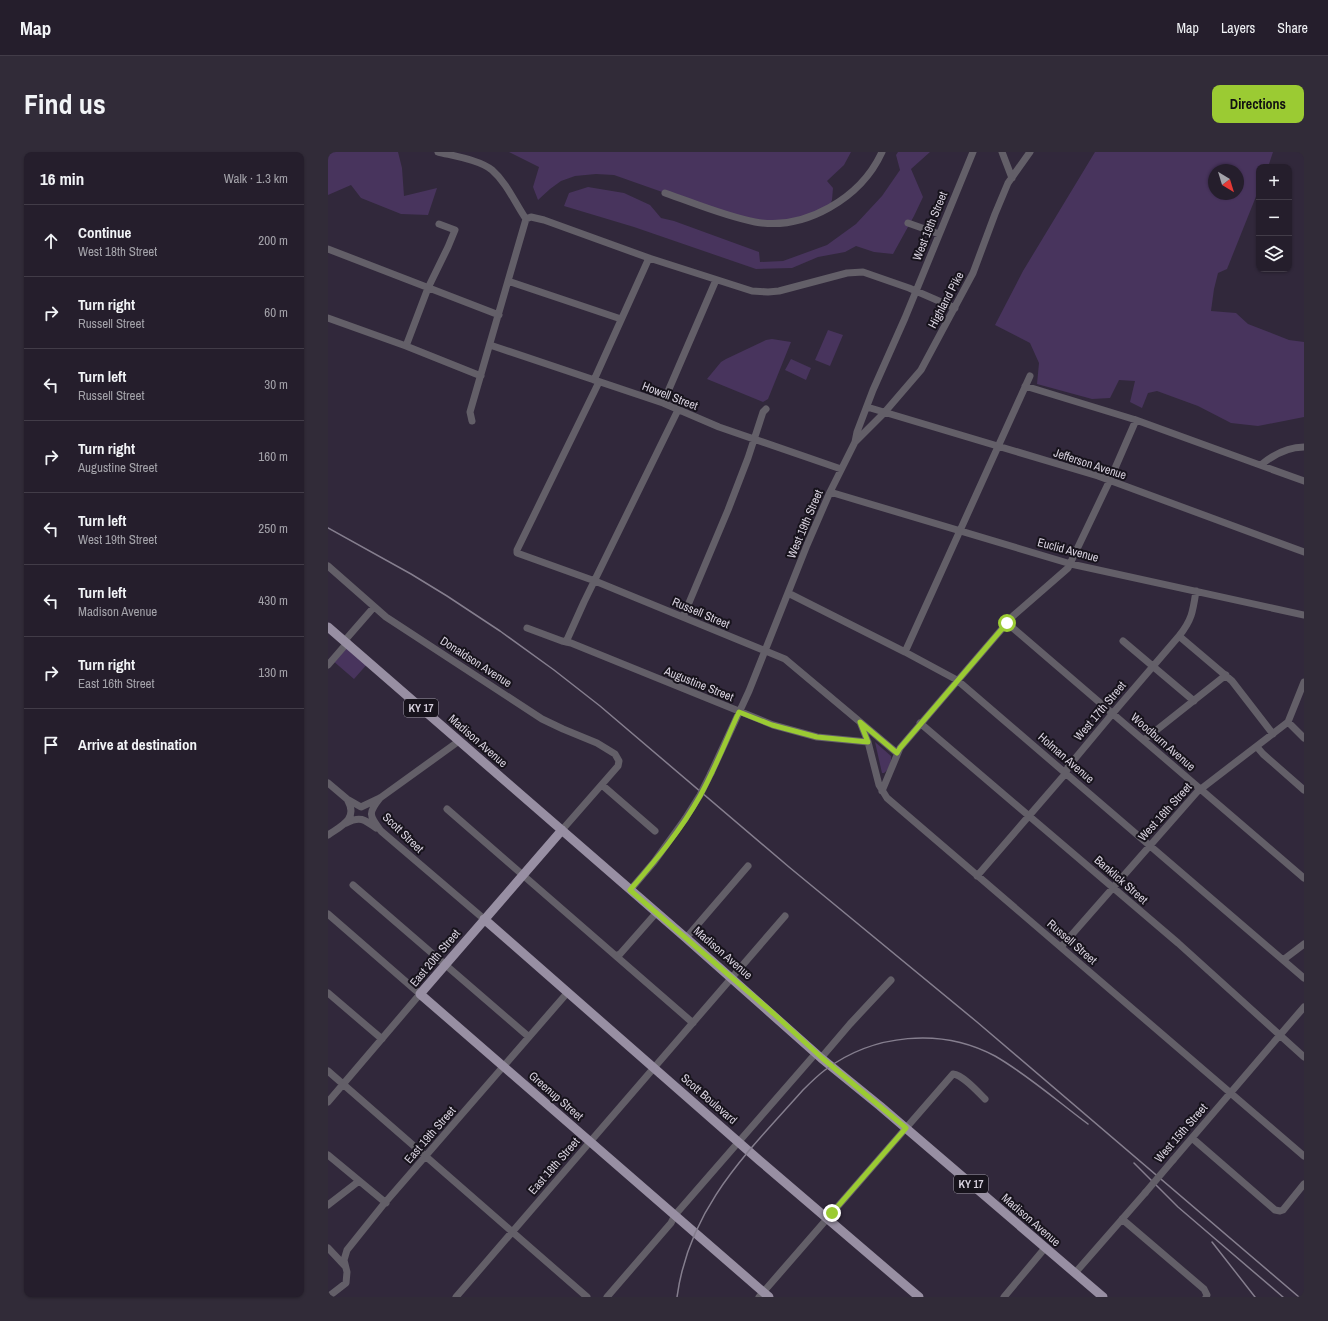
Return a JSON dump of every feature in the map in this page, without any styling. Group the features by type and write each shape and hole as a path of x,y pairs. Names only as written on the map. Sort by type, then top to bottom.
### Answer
{"main road":[{"name":"Madison Avenue","path":"328,626 819,1055 1103,1297"},
{"name":"East 20th Street","path":"420,994 562,830"},
{"name":"Scott Boulevard","path":"484,920 919,1297"},
{"name":"Greenup Street","path":"420,994 675,1215 764,1295"}],"street":[{"path":"438,152 482,165 492,170 506,187 526,219"},
{"path":"665,193 743,219 756,222 785,222 816,214 841,200 864,180 882,152"},
{"name":"West 19th Street","path":"630,890 654,862 685,819 712,773 749,691 788,592 830,492 855,442 866,408 973,152"},
{"path":"1002,152 1012,178"},
{"name":"Highland Pike","path":"855,442 884,413 921,370 973,273 994,214 1012,178 1030,152"},
{"path":"472,421 470,412 490,346 496,320 499,315 526,219 531,216 649,258 752,291 768,292 789,289 856,272 868,274 916,291 955,308"},
{"path":"908,222 939,234"},
{"path":"406,346 428,288 455,230 439,224"},
{"path":"328,249 499,315"},
{"path":"596,381 621,319 649,258"},
{"path":"663,404 716,280"},
{"path":"508,281 621,319"},
{"path":"328,318 406,346 481,376"},
{"name":"Howell Street","path":"490,346 663,404 719,427 841,469"},
{"path":"905,652 1030,376"},
{"name":"Russell Street","path":"596,381 579,423 517,550 517,554 595,581 785,659 897,753"},
{"path":"1025,386 1136,420 1304,481"},
{"name":"Jefferson Avenue","path":"866,408 1098,476 1109,482 1304,552"},
{"path":"683,617 728,510 766,409"},
{"path":"566,642 678,410"},
{"path":"882,791 897,753 920,723 1013,616 1071,564 1136,420"},
{"path":"1261,465 1273,455 1294,447 1304,447"},
{"name":"Euclid Avenue","path":"830,492 959,532 1071,564 1304,615"},
{"name":"Donaldson Avenue","path":"328,566 386,617 542,719 597,743 615,754 619,761 618,766 602,785"},
{"name":"West 17th Street","path":"977,876 1066,773 1068,767 1112,713 1179,636 1190,619 1196,591"},
{"name":"Holman Avenue","path":"788,592 957,680 1304,978"},
{"path":"328,665 347,643 347,638 374,607"},
{"name":"Woodburn Avenue","path":"1007,623 1304,878"},
{"name":"Augustine Street","path":"527,628 566,642 772,725 817,737 868,742"},
{"path":"1179,636 1226,675 1273,734"},
{"path":"1123,641 1194,701"},
{"path":"1144,740 1226,675"},
{"name":"West 16th Street","path":"1061,947 1197,792 1288,722 1304,682"},
{"name":"Russell Street","path":"860,722 868,742 879,785 887,798 1304,1156"},
{"path":"1288,722 1304,738"},
{"name":"Banklick Street","path":"920,723 1190,953 1304,1057"},
{"path":"380,798 459,741"},
{"path":"1257,747 1304,790"},
{"name":"Scott Street","path":"328,784 347,800 361,807 380,798"},
{"path":"562,830 602,785 655,831"},
{"name":"Scott Street","path":"380,798 372,808 371,814 372,819 381,831 484,920"},
{"path":"328,836 349,819 352,814 352,808 347,800"},
{"path":"447,809 693,1024"},
{"path":"340,827 356,819 360,819 381,831"},
{"path":"686,938 748,866"},
{"path":"354,885 529,1038"},
{"path":"616,956 620,954 657,912"},
{"name":"Greenup Street","path":"328,914 420,994"},
{"name":"East 18th Street","path":"456,1297 785,916"},
{"path":"1282,960 1304,944"},
{"path":"607,1297 671,1223 675,1215 739,1142 891,980"},
{"name":"East 19th Street","path":"328,1297 346,1283 347,1272 344,1260 347,1250 568,992"},
{"path":"328,993 382,1039"},
{"name":"East 20th Street","path":"328,1102 420,994"},
{"name":"West 15th Street","path":"1075,1273 1304,1007"},
{"path":"328,1071 587,1297"},
{"path":"764,1295 827,1218 953,1074 957,1074 985,1099"},
{"path":"1192,1138 1275,1210 1283,1210 1304,1184"},
{"path":"328,1155 386,1203"},
{"path":"328,1205 359,1181"},
{"path":"1122,1220 1204,1289 1206,1296"},
{"path":"328,1248 345,1266"},
{"path":"1004,1297 1045,1248"}],"shaded area":[{"path":"328,152 398,152 402,168 404,196 437,188 428,215 401,214 361,198 351,185 328,195"},
{"path":"509,152 851,152 844,165 827,181 833,188 832,200 829,208 798,220 756,222 614,175 596,174 575,176 561,181 538,200 533,187 539,167"},
{"path":"898,152 930,152 911,169 923,197 893,254 874,252 856,246 845,252 818,257 792,268 756,269 634,227 564,206 569,193 588,187 624,193 650,205 661,218 674,221 759,252 760,262 783,261 827,245 856,224 882,196 900,170 896,155"},
{"path":"1095,152 1273,152 1269,164 1256,164 1256,196 1227,269 1218,273 1211,311 1236,313 1248,324 1289,340 1304,342 1304,417 1258,426 1231,423 1198,406 1157,391 1148,393 1142,408 1130,402 1135,381 1119,380 1110,398 1092,399 1037,384 1039,363 1030,343 995,325 1023,271"},
{"path":"828,330 843,335 830,366 815,360"},
{"path":"772,339 791,342 768,399 763,402 707,379 721,362 766,340"},
{"path":"791,359 811,368 806,380 785,370"},
{"path":"347,643 369,662 354,679 332,660"},
{"path":"875,742 891,756 889,766 884,773 882,773"}],"railway":[{"path":"328,528 411,574 447,596 500,631 600,706 789,867 977,1022 1299,1297"},
{"path":"677,1297 684,1265 694,1236 707,1209 741,1160 811,1082 825,1070 844,1058 864,1049 886,1042 930,1038 952,1041 974,1047 995,1056 1019,1071 1088,1124"},
{"path":"1134,1163 1178,1207 1283,1297"},
{"path":"1212,1242 1255,1297"}],"route":[{"path":"832,1213 906,1128 822,1058 774,1014 630,890 654,862 697,800 712,773 739,712 793,732 817,737 868,742 860,722 897,753 1007,623"}]}
